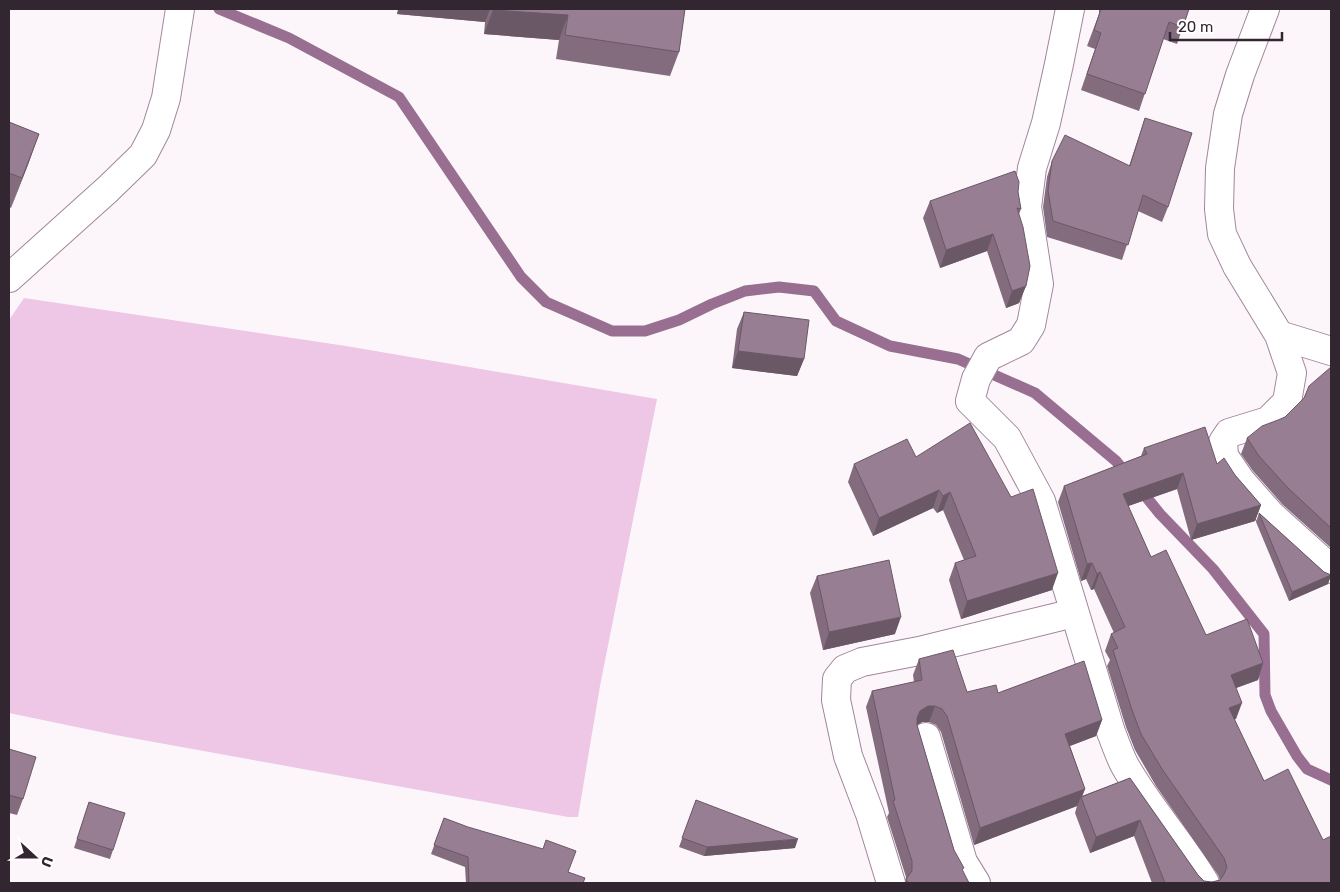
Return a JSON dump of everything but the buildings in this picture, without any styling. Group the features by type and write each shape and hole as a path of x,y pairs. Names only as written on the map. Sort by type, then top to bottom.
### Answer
{"street":[{"path":"9,278 143,155 156,130 166,98 180,9"},
{"path":"1070,9 1046,123 1032,168 1027,207 1039,284 1031,325 1021,341 982,368 970,401 1007,438 1041,501 1110,732 1124,764 1194,863 1205,883"},
{"path":"1265,9 1240,75 1228,114 1220,168 1219,209 1222,234 1237,266 1280,335 1292,373 1287,402 1268,421 1229,433 1223,442 1224,456 1241,481 1272,515 1331,569"},
{"path":"1280,335 1331,351"},
{"path":"891,883 870,814 848,756 836,700 837,679 845,669 862,662 919,651 1074,613"},
{"path":"926,737 963,862 976,883"}],"shaded area":[{"path":"24,298 346,346 657,399 600,686 578,817 568,817 115,735 9,713 9,320"}],"waterway":[{"path":"219,9 289,38 399,97 521,277 546,302 612,331 645,331 679,320 745,291 779,287 814,291 836,321 890,346 958,359 1035,393 1116,461 1128,476"},
{"path":"1139,488 1160,514 1213,569 1264,634 1265,695 1271,711 1297,756 1307,769 1331,780"}]}
